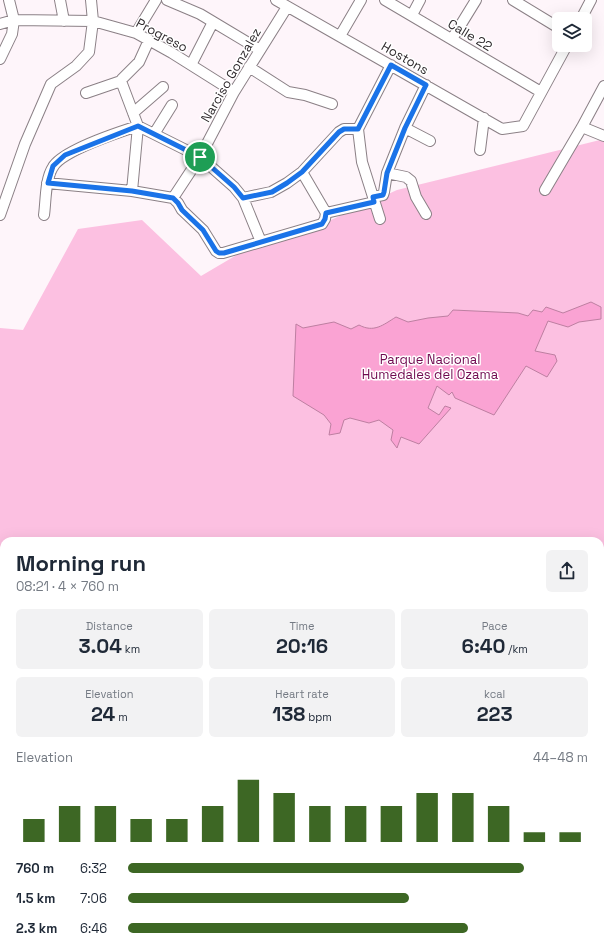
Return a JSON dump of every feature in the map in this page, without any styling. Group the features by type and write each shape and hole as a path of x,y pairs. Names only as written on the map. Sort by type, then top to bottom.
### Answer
{"street":[{"path":"0,59 12,34 14,20 9,0"},
{"path":"60,0 64,21"},
{"path":"0,215 25,144 51,84 76,66 89,52 93,21 91,0"},
{"path":"136,34 156,0"},
{"path":"166,0 200,14 260,50"},
{"name":"Hostons","path":"276,0 502,128 524,126 541,92"},
{"path":"340,36 361,0"},
{"name":"Calle 22","path":"386,0 541,92"},
{"path":"412,15 420,0"},
{"path":"452,40 476,0"},
{"path":"513,0 552,24"},
{"path":"585,12 591,0"},
{"name":"Narciso Gonzalez","path":"173,198 200,157 234,92 287,7"},
{"name":"Progreso","path":"0,24 14,20 93,21 136,34 149,40 234,92"},
{"path":"191,65 213,22"},
{"path":"86,94 122,81 122,79 138,62 149,40"},
{"path":"541,92 563,52"},
{"path":"380,219 362,162 358,129 391,65"},
{"path":"249,68 288,92 305,95 332,104"},
{"path":"122,81 138,126 132,191"},
{"path":"326,213 374,200 383,195 387,173 405,128 426,85"},
{"path":"545,190 604,86"},
{"path":"133,113 163,87"},
{"path":"154,134 172,105"},
{"path":"480,150 484,118"},
{"path":"44,215 48,183 53,166 65,155 138,126 200,157 234,187 243,198 261,242"},
{"path":"582,127 604,136"},
{"path":"405,128 430,141"},
{"path":"243,198 272,192 302,172 339,132 344,129 358,129"},
{"path":"48,183 132,191 173,198 182,210 203,230 216,251 219,253 224,253 322,224 326,213 302,172"},
{"path":"387,173 406,177 411,181 416,196 426,214"}],"green space":[{"name":"Parque Nacional Humedales del Ozama","path":"604,139 604,537 0,537 0,328 23,330 78,229 142,220 201,276 240,253 300,234 397,190"}],"shaded area":[{"path":"591,302 601,307 601,319 579,322 568,327 548,321 535,351 555,355 557,361 547,377 526,366 494,415 455,398 452,392 449,395 437,386 428,408 439,415 445,406 451,408 419,444 401,437 397,448 391,440 393,430 379,420 369,423 350,418 344,420 340,433 329,435 331,424 324,415 293,396 296,324 303,328 334,322 351,329 359,325 374,328 383,325 396,317 408,322 448,316 453,310 518,313 528,316 533,310 542,312 546,307 563,313"}],"route":[{"path":"391,65 426,85 405,128 387,173 383,195 373,197 374,202 326,213 322,224 224,253 219,253 216,251 203,230 182,210 173,198 132,191 48,183 53,166 65,155 138,126 200,157 234,187 243,198 272,192 302,172 333,136 344,129 358,129 391,65"}]}
